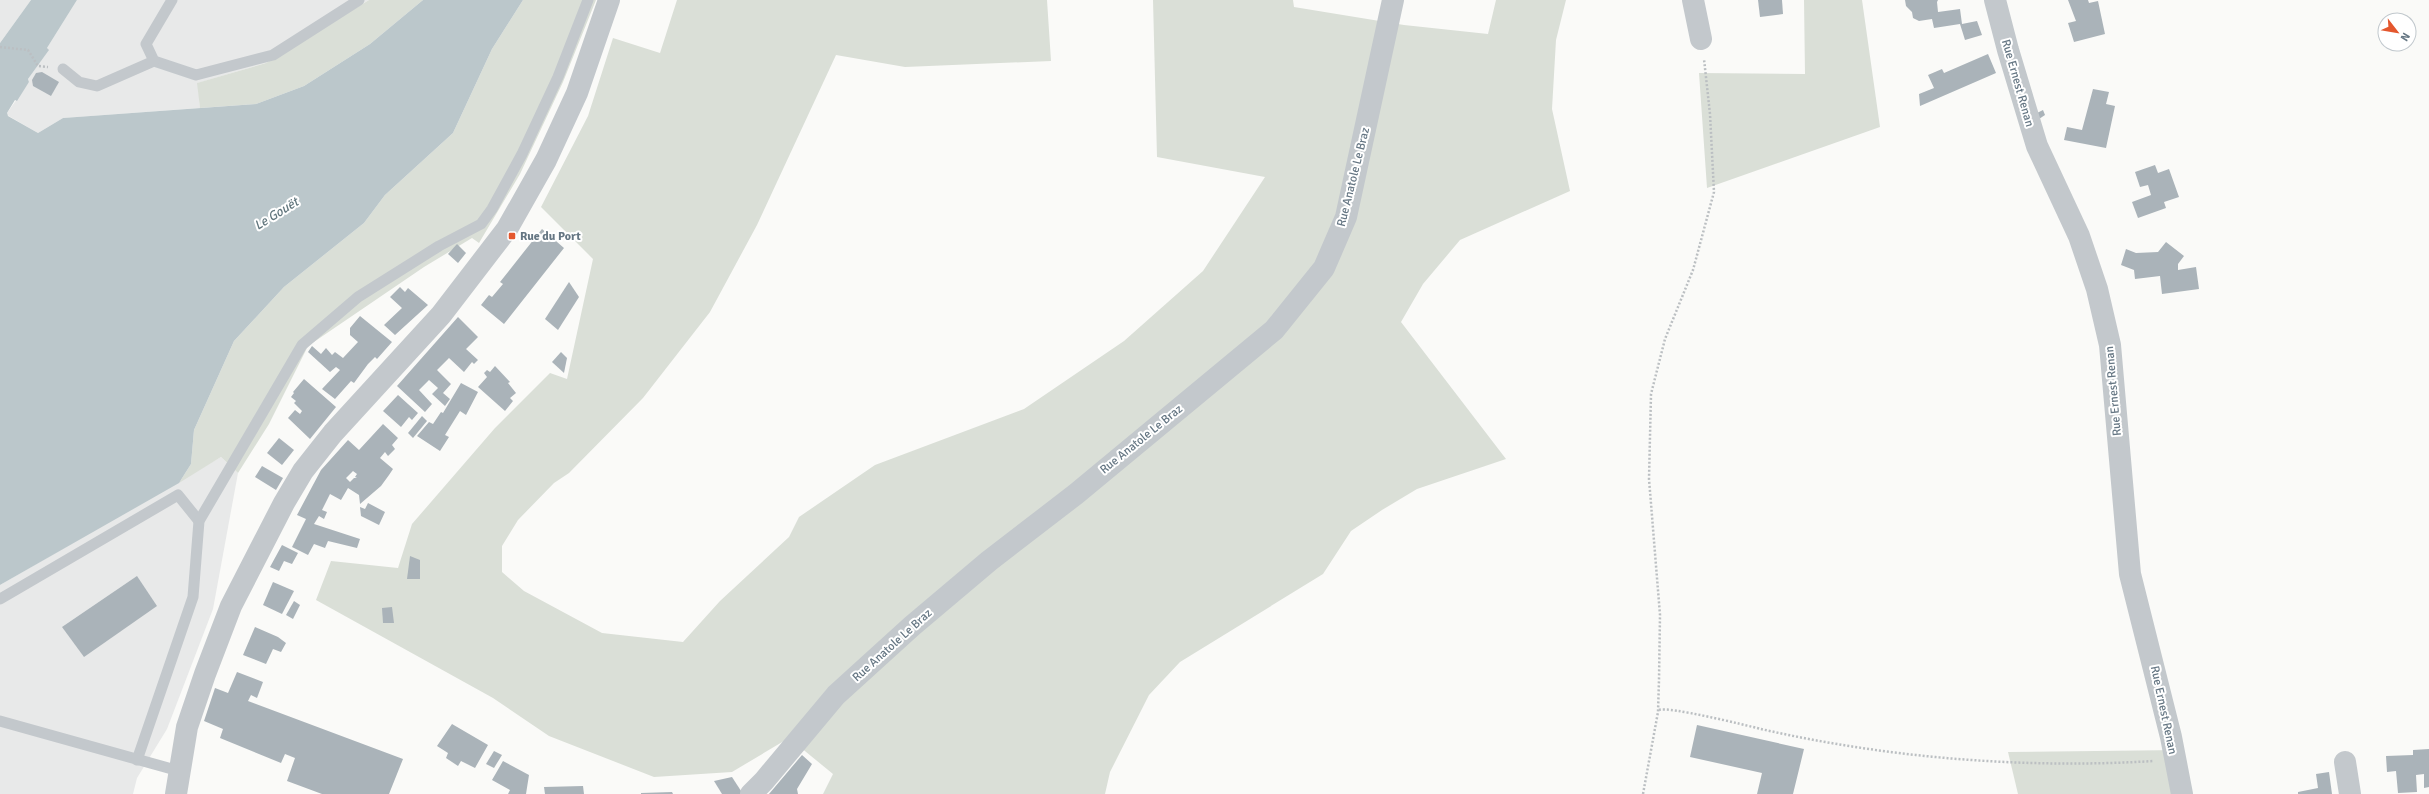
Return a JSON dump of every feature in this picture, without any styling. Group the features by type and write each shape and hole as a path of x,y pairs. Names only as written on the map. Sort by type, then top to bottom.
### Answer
{"street":[{"path":"180,787 187,727 218,640 231,606 284,504 303,471 333,433 441,315 507,229 546,160 577,93 609,0"},
{"name":"Rue Anatole Le Braz","path":"757,787 836,695 912,626 1274,330 1324,268 1346,217 1393,0"},
{"path":"1693,0 1701,39"},
{"name":"Rue Ernest Renan","path":"1995,0 2037,146 2079,236 2097,289 2110,345 2130,574 2172,737 2174,759 2182,794"},
{"path":"2345,762 2350,794"}],"lane":[{"path":"154,61 146,44 172,0"},
{"path":"63,69 79,82 97,86 154,61 196,75 273,55 359,0"},
{"path":"137,760 193,597 199,521 302,345 358,297 439,246 481,224 492,209 522,154 558,77 588,0"},
{"path":"0,599 178,495 199,521"},
{"path":"0,720 137,760 180,787"}],"path":[{"path":"1642,794 1658,712 1660,615 1649,480 1651,394 1665,339 1694,270 1714,192 1710,114 1701,39"},
{"path":"0,47 28,50 38,66 63,69"},
{"path":"1658,712 1659,709 1716,719 1821,743 1858,749 1978,760 2102,764 2174,759"}],"shaded area":[{"path":"0,0 31,0 0,43"},
{"path":"77,0 369,0 266,63 198,83 200,108 63,118 38,133 7,115 7,113 29,82 28,79 48,51 47,48"},
{"path":"369,0 423,0 370,44 304,86 256,104 200,108 197,83 266,63"},
{"path":"523,0 596,0 563,82 520,174 479,243 472,238 424,267 308,346 269,424 238,473 221,457 179,483 191,464 194,430 234,341 284,287 364,223 385,195 453,133 492,49"},
{"path":"677,0 1047,0 1051,61 905,67 836,55 757,225 710,312 643,398 569,473 554,483 518,520 502,546 502,572 524,591 602,633 683,642 720,601 789,537 799,517 875,465 1024,409 1124,341 1203,271 1265,177 1157,157 1153,0 1293,0 1294,7 1404,25 1488,34 1496,0 1566,0 1556,40 1552,109 1570,191 1460,240 1423,284 1401,322 1506,459 1417,489 1382,510 1351,531 1323,574 1180,662 1149,695 1110,772 1105,794 823,794 833,774 789,738 732,772 654,777 549,736 493,698 316,600 331,561 398,568 412,524 495,428 550,373 567,379 593,259 541,207 588,116 613,38 660,53"},
{"path":"1804,0 1862,0 1880,127 1707,188 1699,73 1805,74"},
{"path":"221,457 238,473 213,609 167,729 137,778 133,794 0,794 0,585"},
{"path":"2181,750 2192,794 2018,794 2008,752"}],"water":[{"name":"Le Gouët","path":"31,0 77,0 47,48 49,50 28,79 29,82 17,101 15,100 7,113 8,116 38,133 63,118 256,104 304,86 370,44 423,0 523,0 492,49 453,133 385,195 364,223 284,287 234,341 194,430 191,464 179,483 0,585 0,43"}],"building":[{"path":"1758,0 1782,0 1783,14 1760,17"},
{"path":"1905,0 1938,0 1938,12 1960,9 1962,24 1977,21 1982,35 1965,40 1960,24 1934,28 1932,19 1919,21 1913,18 1912,12 1906,6"},
{"path":"2068,0 2088,0 2089,3 2098,1 2105,34 2074,42 2068,23 2076,21"},
{"path":"1988,54 1996,73 1920,106 1919,94 1934,88 1928,75 1942,69 1944,73"},
{"path":"42,72 59,82 51,96 33,86 32,80 36,73"},
{"path":"2093,89 2109,92 2106,104 2115,106 2106,148 2064,140 2067,127 2082,130"},
{"path":"2043,110 2045,115 2039,119 2037,113"},
{"path":"2155,165 2158,173 2169,169 2179,197 2164,202 2166,208 2138,218 2132,202 2151,195 2148,185 2140,187 2135,172"},
{"path":"542,229 564,248 504,324 481,305 489,295 492,297 503,284 500,282"},
{"path":"2166,242 2184,256 2178,264 2178,270 2196,267 2199,289 2162,294 2160,276 2135,279 2134,270 2121,265 2126,249 2136,253 2158,252"},
{"path":"457,244 466,253 458,263 448,254"},
{"path":"569,282 579,297 558,330 545,319"},
{"path":"400,287 405,292 408,288 428,305 395,335 384,325 402,308 390,297"},
{"path":"360,316 392,342 377,359 375,357 368,364 354,383 351,381 335,399 322,389 340,370 336,367 330,372 308,352 312,346 321,354 326,348 332,355 335,352 343,358 358,342 350,335 350,328"},
{"path":"458,317 478,337 466,349 478,360 474,364 472,362 464,372 449,358 437,370 451,384 443,393 450,399 445,406 432,394 438,388 429,380 419,390 432,404 425,412 397,386"},
{"path":"561,352 567,358 564,373 552,362"},
{"path":"495,366 510,382 508,383 516,393 510,398 513,401 505,411 478,387 487,377 484,373 487,370 490,372"},
{"path":"304,379 336,407 310,439 288,418 295,410 300,414 302,411 294,403 296,401 291,397 294,393 293,392"},
{"path":"461,383 478,392 466,415 460,411 445,435 449,437 440,451 417,436 429,422 433,424 441,412 443,413"},
{"path":"398,395 418,413 412,420 409,417 401,427 383,411"},
{"path":"422,416 427,421 413,438 408,433"},
{"path":"383,424 398,438 392,445 395,449 388,456 385,452 380,458 393,469 381,486 360,504 359,495 348,488 341,500 330,494 322,510 327,512 324,519 319,516 314,524 360,539 357,548 328,541 325,548 314,544 308,555 292,547 306,519 297,515 321,470 348,440 359,450","holes":["353,471 357,474 355,477 357,478 354,478 350,482 346,478"]},
{"path":"279,438 294,450 282,465 267,453"},
{"path":"262,466 283,478 276,490 255,477"},
{"path":"368,503 385,512 379,525 361,516 360,507 365,509"},
{"path":"282,545 298,553 292,564 284,561 279,571 270,567"},
{"path":"410,556 420,560 420,579 407,579"},
{"path":"137,576 157,606 84,657 62,627"},
{"path":"273,582 294,591 282,614 263,605"},
{"path":"294,601 300,605 293,619 286,615"},
{"path":"392,607 394,623 383,623 382,608"},
{"path":"255,627 278,637 286,643 281,652 273,649 266,664 243,655"},
{"path":"237,672 263,682 257,698 251,695 248,701 403,759 389,794 322,794 287,781 295,758 285,754 281,763 220,738 223,729 204,721 215,688 228,693"},
{"path":"452,724 488,745 475,768 461,761 458,766 446,758 448,753 437,746"},
{"path":"1697,725 1804,749 1793,794 1757,794 1762,773 1690,757"},
{"path":"2429,749 2429,787 2424,788 2424,774 2416,775 2417,792 2398,793 2396,771 2387,772 2386,756 2413,755 2413,750"},
{"path":"494,751 502,755 494,768 486,764"},
{"path":"802,755 812,764 797,789 798,794 769,794"},
{"path":"503,761 529,775 526,794 508,794 510,790 492,780"},
{"path":"2329,772 2332,794 2298,794 2298,792 2318,788 2316,774"},
{"path":"732,777 743,794 722,794 714,781"},
{"path":"583,786 584,794 545,794 544,787"},
{"path":"672,792 673,794 641,794 641,793"}],"place":[{"name":"Rue du Port","path":"512,236"}]}
